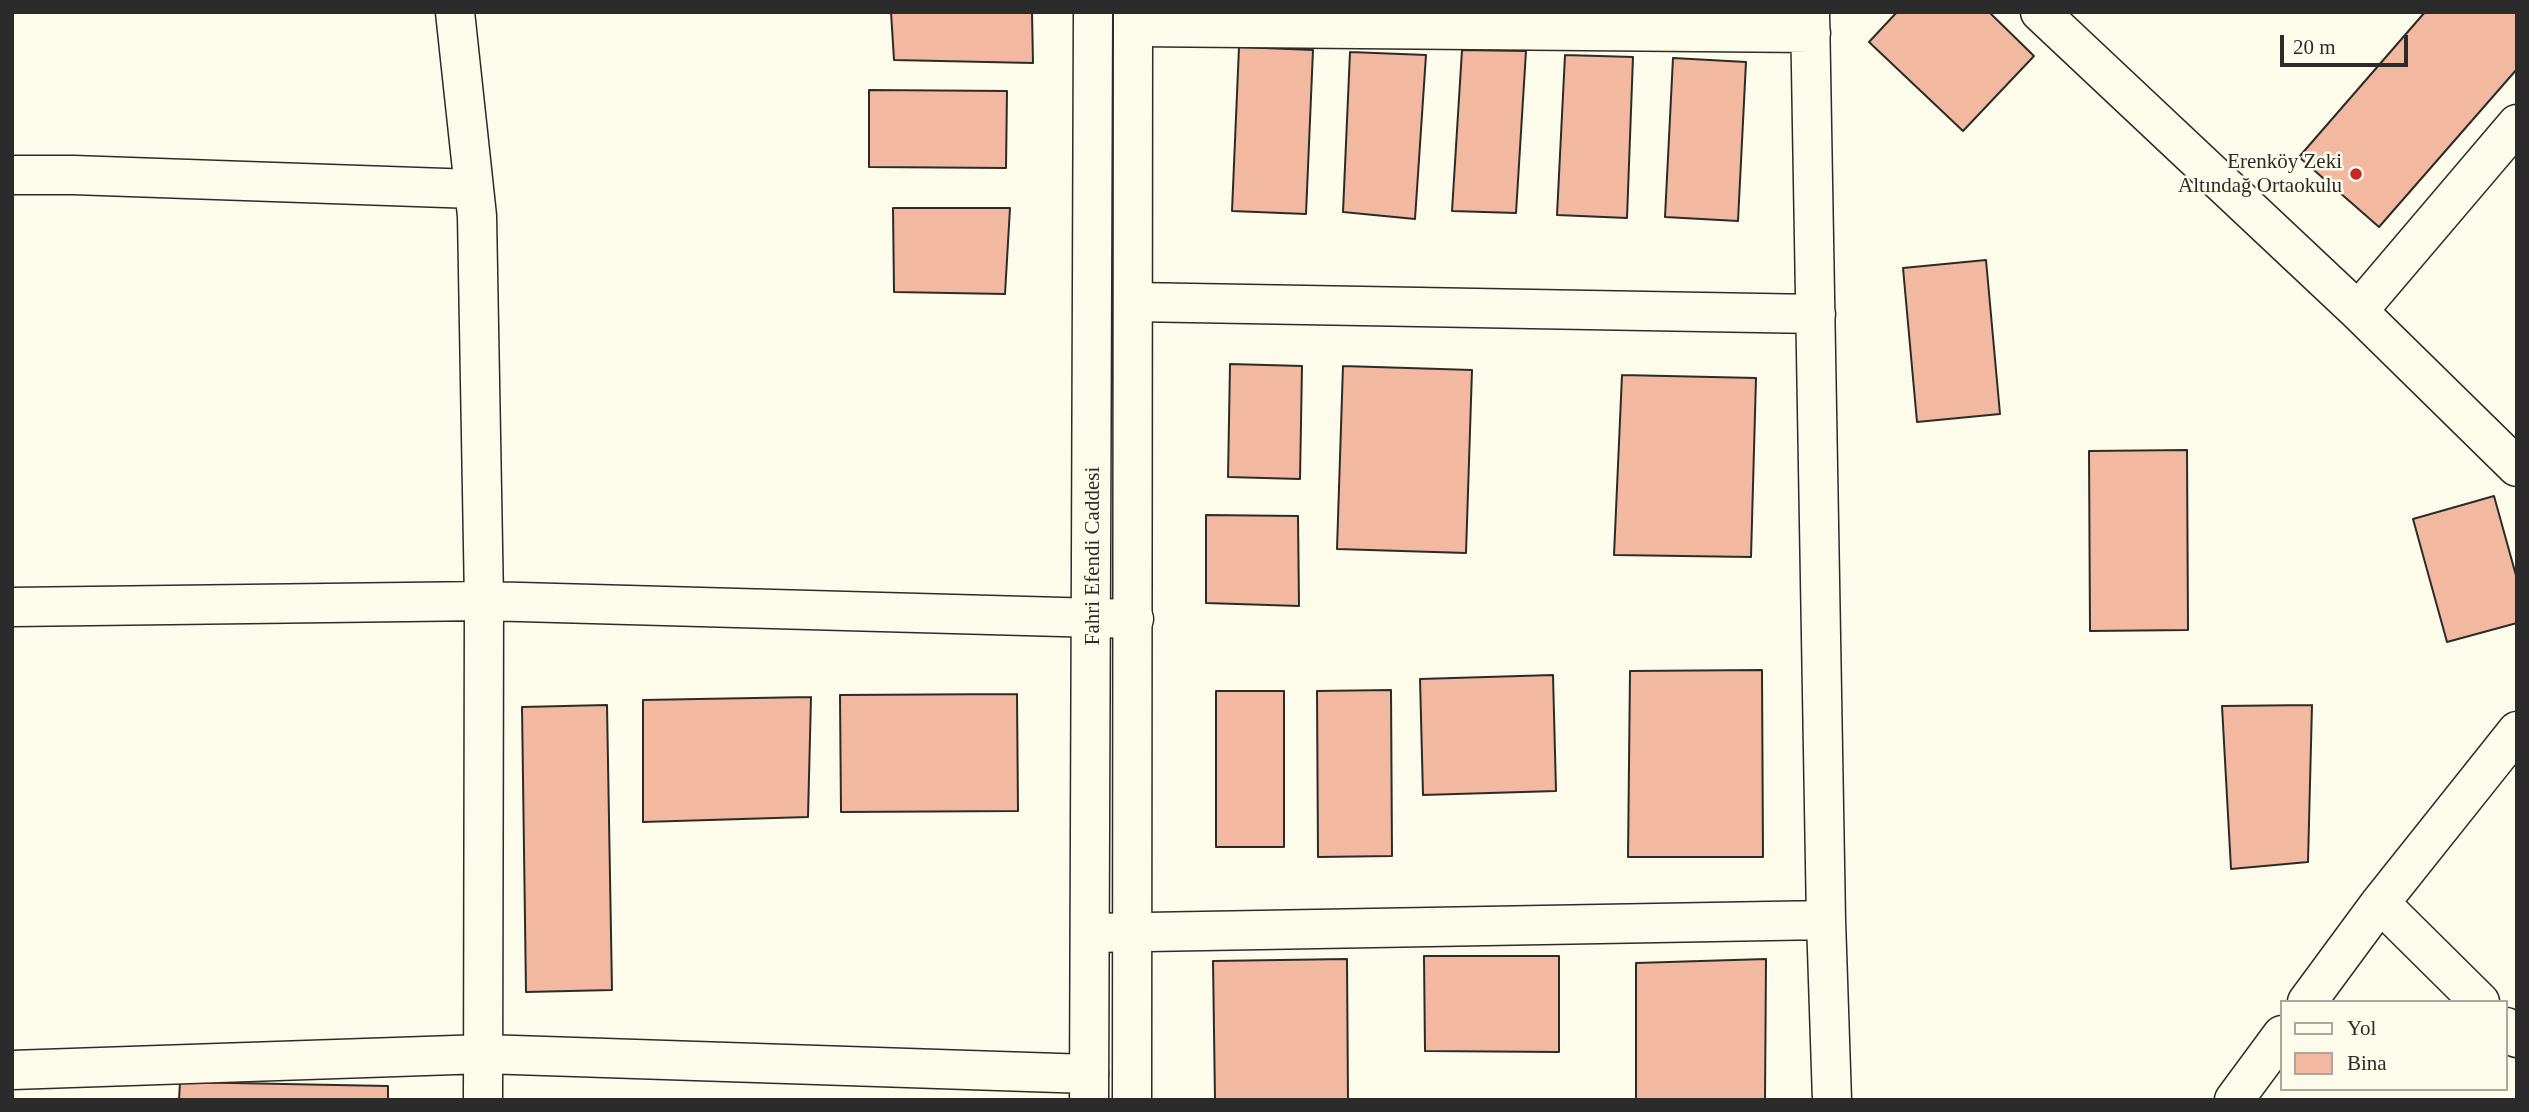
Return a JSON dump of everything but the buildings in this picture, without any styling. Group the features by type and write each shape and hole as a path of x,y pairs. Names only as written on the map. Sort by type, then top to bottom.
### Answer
{"street":[{"path":"455,12 477,216 484,601 483,1100"},
{"name":"Fahri Efendi Caddesi","path":"1089,1087 1093,618 1093,12"},
{"path":"2060,19 2517,467"},
{"path":"1134,20 1811,23 1826,920 1832,1100"},
{"name":"Fahri Efendi Caddesi","path":"1132,1100 1134,20"},
{"path":"2358,312 2517,124"},
{"path":"12,175 73,174 474,189"},
{"path":"1134,303 1816,314"},
{"path":"12,607 484,601 1134,618"},
{"path":"2308,1000 2380,903 2517,731"},
{"path":"2380,903 2478,1000"},
{"path":"1090,933 1826,920"},
{"path":"2234,1100 2280,1038"},
{"path":"12,1070 484,1054 1089,1087"}],"place":[{"name":"Erenköy Zeki Altındağ Ortaokulu","path":"2356,174"}]}
